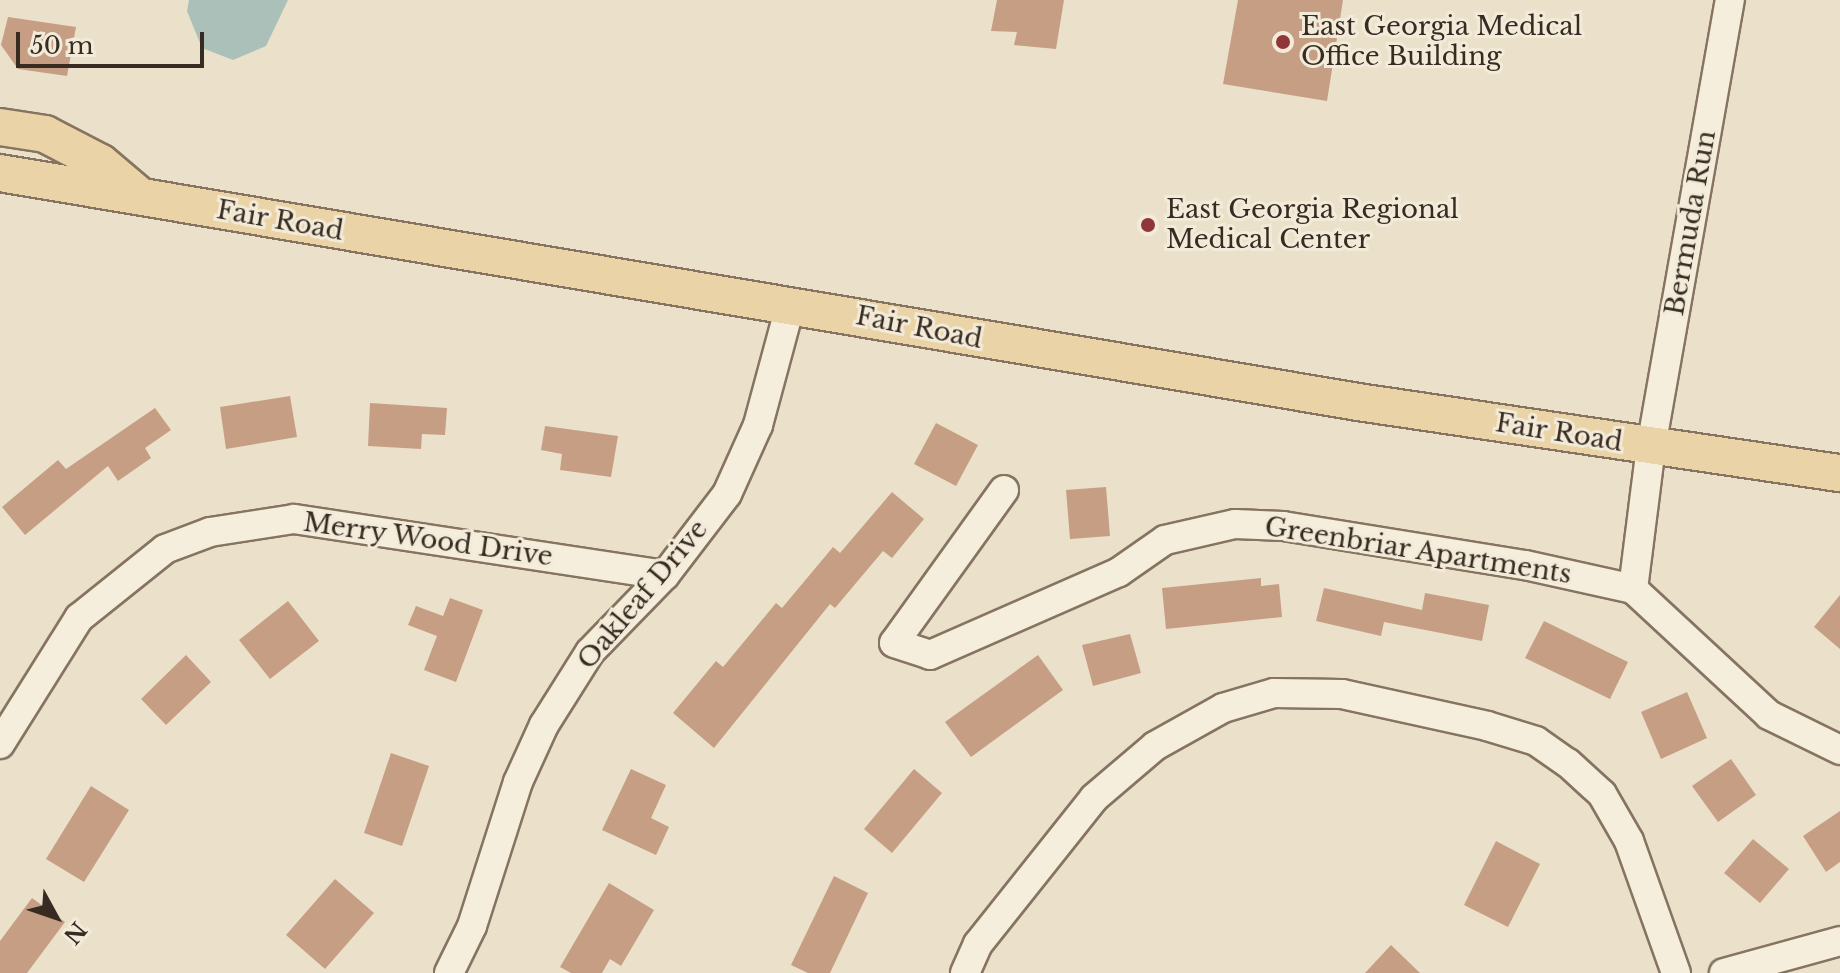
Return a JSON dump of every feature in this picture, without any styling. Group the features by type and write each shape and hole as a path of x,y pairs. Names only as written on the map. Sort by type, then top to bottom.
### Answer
{"main road":[{"path":"0,127 45,134 101,163 141,197"},
{"name":"Fair Road","path":"0,173 586,275 791,303 987,341 1651,447 1840,473"}],"street":[{"name":"Bermuda Run","path":"1633,589 1651,447 1730,0"},
{"name":"Oakleaf Drive","path":"449,973 472,926 518,782 544,725 590,652 665,575 727,494 758,425 791,303"},
{"name":"Greenbriar Apartments","path":"1004,490 894,643 930,655 1119,572 1165,540 1235,524 1283,526 1525,565 1633,589"},
{"name":"Merry Wood Drive","path":"0,744 79,618 165,549 210,532 294,519 665,575"},
{"path":"1633,589 1769,715 1840,750"},
{"path":"965,973 978,944 1094,798 1155,746 1223,708 1274,693 1342,694 1429,712 1536,741 1602,794 1629,841 1676,973"},
{"path":"1724,973 1840,941"}],"water":[{"path":"189,0 288,0 266,46 233,60 202,48 187,11"}],"building":[{"path":"997,0 1064,0 1056,49 1014,45 1017,32 991,31"},
{"name":"East Georgia Medical Office Building","path":"1238,0 1343,0 1327,101 1223,84"},
{"path":"8,17 76,27 67,76 18,69 1,45"},
{"path":"290,396 297,437 226,449 220,407"},
{"path":"370,403 447,408 445,435 422,434 421,449 368,446"},
{"path":"155,408 171,430 145,448 151,458 118,481 108,466 25,535 2,507 58,460 66,469"},
{"path":"936,423 978,445 956,486 914,464"},
{"path":"545,426 618,436 611,477 560,470 562,454 541,450"},
{"path":"1106,487 1110,536 1070,539 1066,490"},
{"path":"892,492 924,519 892,558 883,551 835,608 830,604 714,748 673,713 716,661 723,667 776,603 782,608 833,547 840,553"},
{"path":"1261,578 1261,586 1279,584 1282,617 1166,629 1162,588"},
{"path":"1324,588 1422,610 1425,593 1489,605 1482,641 1384,622 1381,636 1316,621"},
{"path":"1840,595 1840,649 1814,627"},
{"path":"450,598 483,610 456,682 424,670 437,636 408,625 416,606 443,616"},
{"path":"288,601 319,641 270,679 239,640"},
{"path":"1544,621 1628,662 1610,699 1525,658"},
{"path":"1130,634 1141,673 1093,686 1082,645"},
{"path":"186,655 211,682 166,725 141,699"},
{"path":"1038,655 1063,690 971,757 945,722"},
{"path":"1687,692 1707,738 1661,759 1641,712"},
{"path":"391,753 429,766 402,846 364,833"},
{"path":"1731,759 1756,795 1718,822 1692,786"},
{"path":"631,769 666,785 651,818 669,827 656,855 602,830"},
{"path":"914,769 942,793 892,853 864,829"},
{"path":"91,786 129,810 84,882 46,859"},
{"path":"1840,811 1840,862 1826,872 1803,836"},
{"path":"1753,839 1789,869 1760,903 1724,873"},
{"path":"1496,841 1540,864 1508,927 1464,905"},
{"path":"834,876 868,893 830,973 808,973 791,965"},
{"path":"335,879 374,913 325,969 286,935"},
{"path":"609,883 654,910 621,966 610,959 602,973 571,973 560,967"},
{"path":"32,898 65,922 27,973 0,973 0,941"},
{"path":"1391,945 1420,973 1365,973"}],"place":[{"name":"East Georgia Medical Office Building","path":"1283,42"},
{"name":"East Georgia Regional Medical Center","path":"1148,225"}]}
